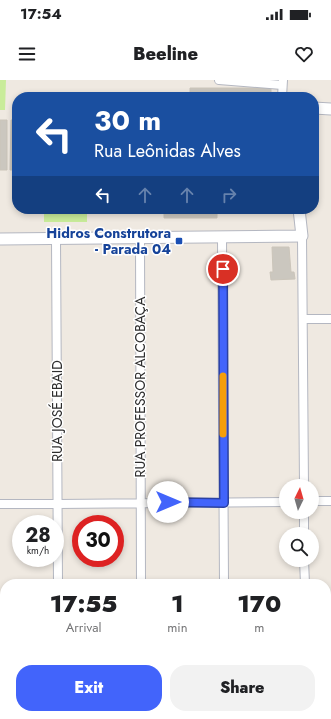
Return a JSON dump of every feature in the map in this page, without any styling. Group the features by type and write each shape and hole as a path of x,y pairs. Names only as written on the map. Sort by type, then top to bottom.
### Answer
{"street":[{"path":"219,80 282,82"},
{"path":"319,108 331,109"},
{"path":"276,238 290,230 294,225 298,214"},
{"path":"299,214 302,236 304,479"},
{"path":"0,239 276,238 302,236"},
{"name":"RUA PROFESSOR ALCOBAÇA","path":"140,238 141,579"},
{"path":"222,238 224,579"},
{"name":"RUA JOSÉ EBAID","path":"56,239 58,579"},
{"path":"303,320 331,319"},
{"path":"319,501 331,501"},
{"path":"0,504 279,502"},
{"path":"304,567 305,579"}],"green space":[{"path":"0,80 6,80 5,110 0,110"},
{"path":"44,214 87,214 87,222 44,222"}],"building":[{"path":"190,88 271,88 271,92 190,92"},
{"path":"0,120 7,120 7,170 0,170"},
{"path":"11,120 12,120 12,170 10,170"},
{"path":"164,214 217,214 217,218 164,218"},
{"path":"272,247 289,247 291,272 294,272 295,279 271,280 270,272 273,272"}],"slow traffic":[{"path":"223,376 223,434"}],"place":[{"name":"Hidros Construtora - Parada 04","path":"179,241"}],"route":[{"path":"168,502 224,503 223,269"}]}
